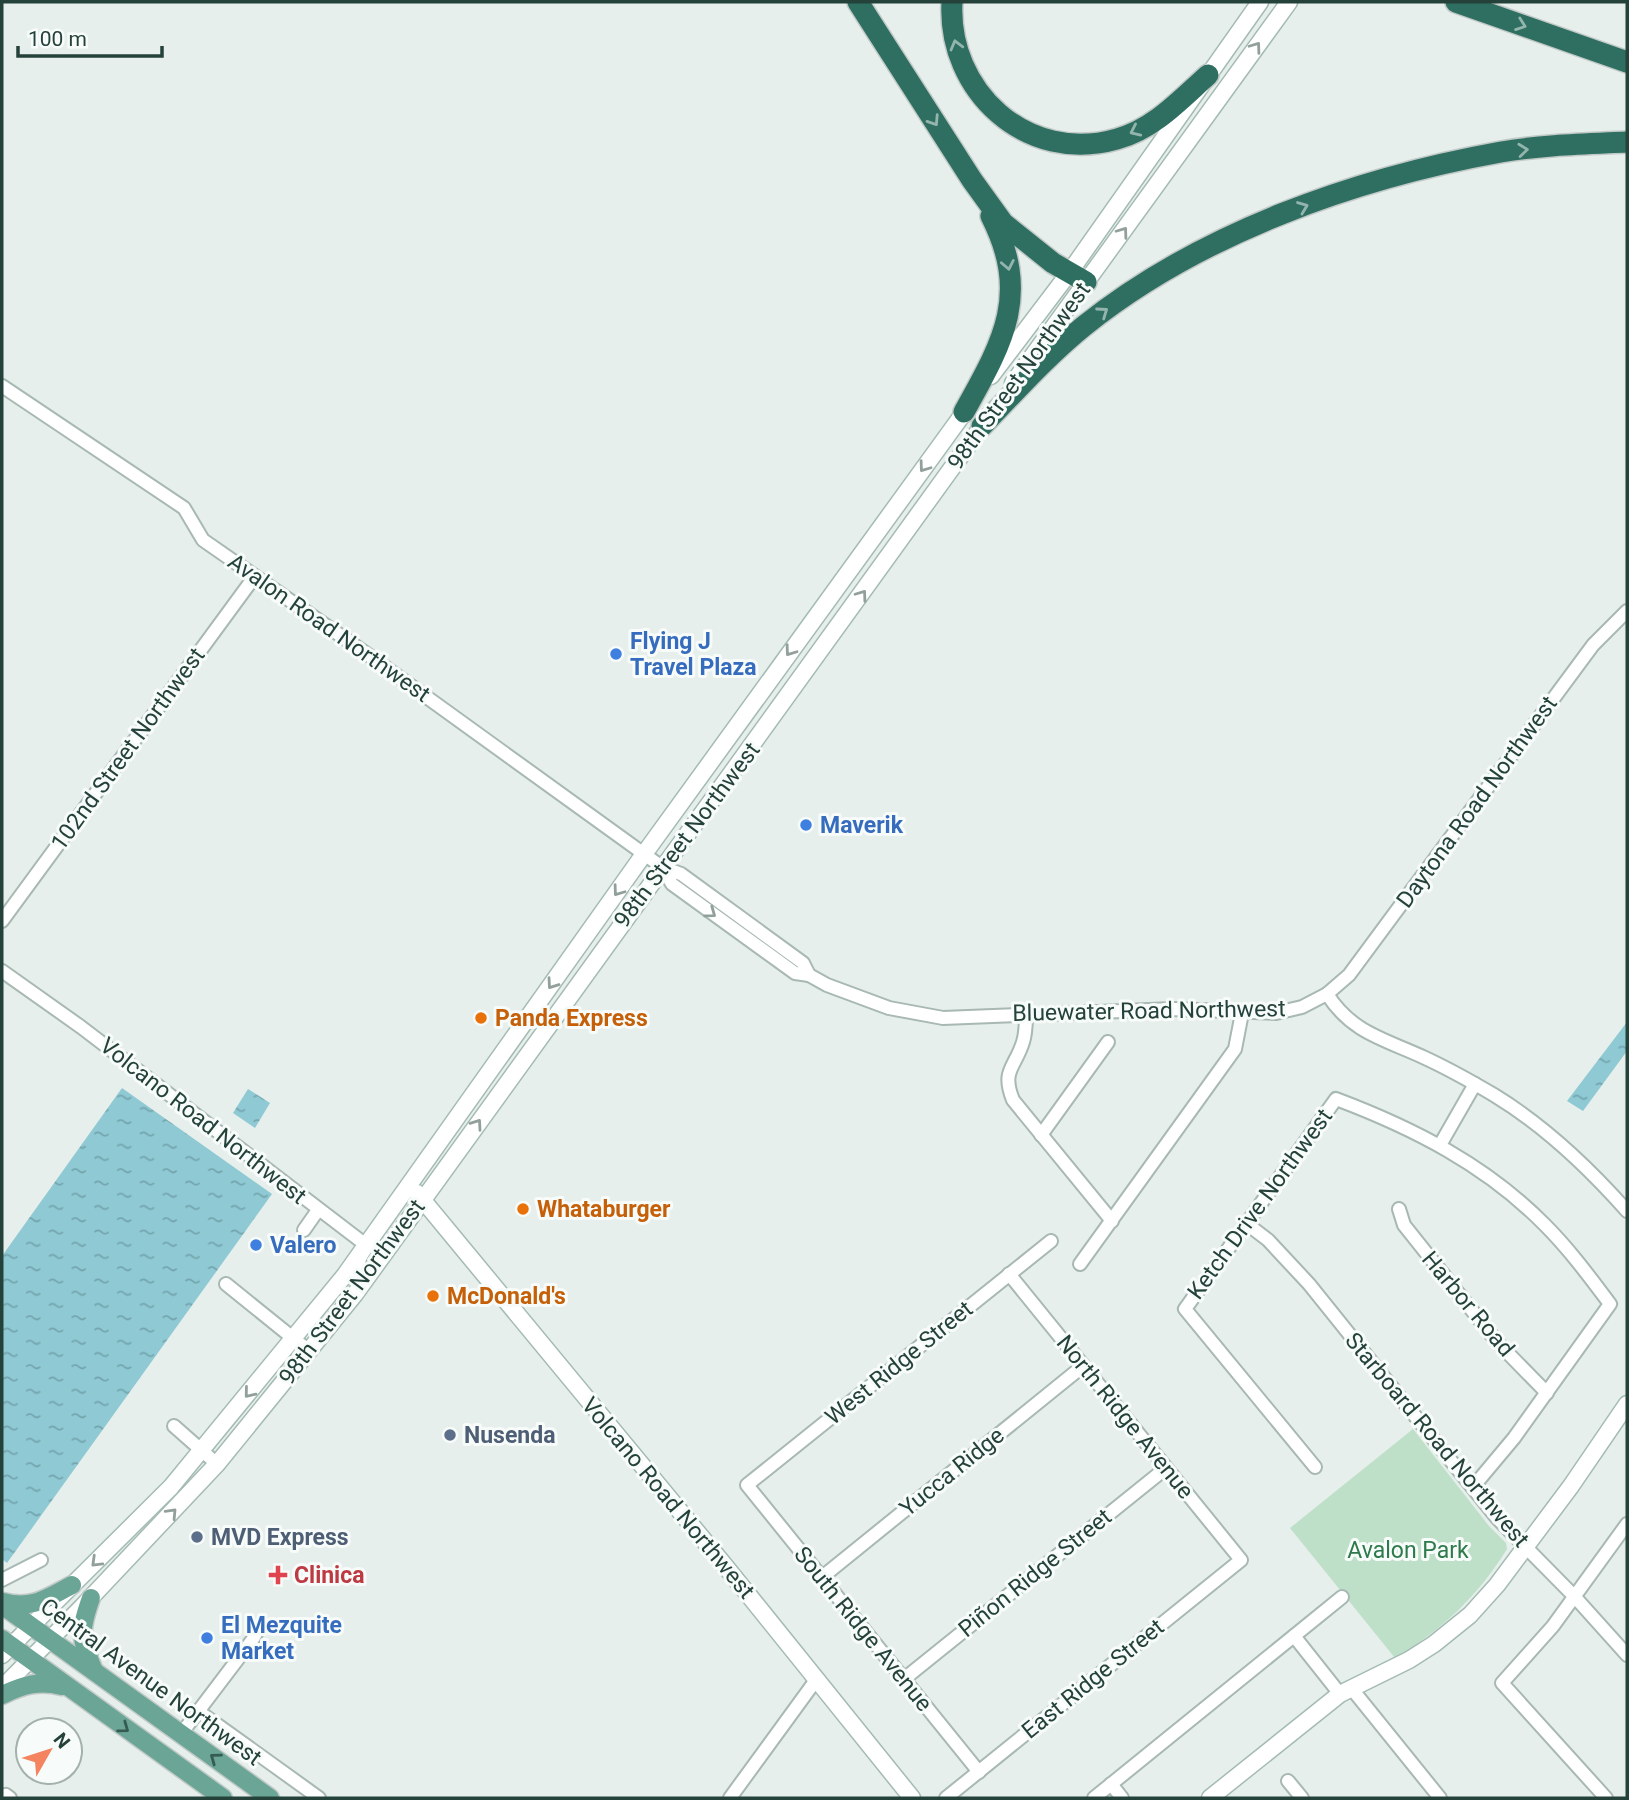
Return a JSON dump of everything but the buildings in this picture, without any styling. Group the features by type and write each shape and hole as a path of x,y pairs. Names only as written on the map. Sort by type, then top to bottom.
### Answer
{"highway":[{"path":"858,2 972,180 1003,223 1031,247 1078,278"},
{"path":"952,2 953,39 977,91 1002,117 1044,138 1080,143 1118,139 1155,121 1208,75"},
{"path":"1456,2 1627,62"},
{"path":"982,426 1046,359 1086,324 1158,276 1202,251 1260,224 1307,205 1405,173 1502,152 1627,142"},
{"path":"964,412 999,348 1010,308 1011,281 999,232 972,180"}],"main road":[{"name":"98th Street Northwest","path":"2,1688 217,1464 309,1351 357,1281 424,1199 982,426 1208,75 1261,2"},
{"name":"98th Street Northwest","path":"5,1647 171,1487 293,1339 390,1212 644,854 964,412 1078,278 1289,2"},
{"path":"424,1199 417,1190 447,1145 450,1126"},
{"name":"Volcano Road Northwest","path":"424,1199 912,1798"},
{"path":"357,1281 384,1234 390,1212"},
{"path":"1210,1798 1346,1691 1409,1660 1434,1644 1469,1615 1497,1585 1627,1404"},
{"path":"2,1603 27,1606 72,1585"},
{"path":"90,1598 81,1625 83,1645 94,1671"},
{"name":"Central Avenue Northwest","path":"2,1603 271,1798"},
{"path":"5,1647 30,1659 223,1798"},
{"path":"2,1695 37,1682 69,1688"}],"street":[{"name":"Avalon Road Northwest","path":"2,386 184,508 203,540 367,654 662,867"},
{"name":"102nd Street Northwest","path":"2,922 255,576"},
{"name":"Daytona Road Northwest","path":"1327,994 1349,975 1593,645 1627,611"},
{"name":"Bluewater Road Northwest","path":"662,867 677,888 795,973 809,975 827,985 889,1008 943,1018 1174,1009 1276,1013 1302,1007 1327,994"},
{"name":"Volcano Road Northwest","path":"2,971 81,1027 366,1245"},
{"path":"1327,994 1347,1020 1366,1033 1424,1057 1475,1084 1541,1128 1585,1167 1627,1212"},
{"path":"1026,1013 1025,1038 1008,1072 1008,1087 1013,1100 1112,1221"},
{"path":"1080,1264 1235,1049 1242,1013"},
{"path":"1041,1135 1108,1042"},
{"path":"1473,1487 1514,1438 1610,1304 1576,1258 1513,1195 1440,1145 1475,1084"},
{"name":"Ketch Drive Northwest","path":"1315,1467 1185,1309 1336,1098 1388,1118 1440,1145"},
{"name":"Harbor Road","path":"1399,1209 1404,1225 1498,1343 1546,1392"},
{"path":"304,1230 318,1210"},
{"name":"Starboard Road Northwest","path":"1247,1224 1268,1240 1308,1284 1497,1518 1574,1596 1627,1655"},
{"name":"West Ridge Street","path":"747,1485 1051,1241"},
{"path":"357,1281 366,1245"},
{"name":"North Ridge Avenue","path":"1009,1274 1241,1559"},
{"path":"226,1284 309,1351"},
{"name":"Yucca Ridge","path":"821,1578 1083,1366"},
{"path":"174,1426 217,1464"},
{"name":"Piñon Ridge Street","path":"904,1679 1166,1468"},
{"name":"South Ridge Avenue","path":"747,1485 979,1772"},
{"path":"1606,1798 1502,1683 1541,1642 1627,1524"},
{"name":"East Ridge Street","path":"946,1798 1241,1559"},
{"path":"2,1580 41,1560"},
{"path":"1094,1798 1342,1597"},
{"path":"181,1734 253,1639 261,1624"},
{"path":"1294,1636 1346,1691 1437,1797"},
{"path":"730,1798 816,1680"},
{"name":"Central Avenue Northwest","path":"198,1711 319,1798"},
{"path":"1288,1781 1302,1798"},
{"path":"1111,1784 1122,1798"},
{"path":"2,1798 6,1795 10,1798"}],"green space":[{"name":"Avalon Park","path":"1413,1429 1489,1526 1506,1543 1507,1549 1484,1582 1458,1611 1395,1658 1290,1528"}],"water":[{"path":"1627,1022 1627,1051 1583,1111 1567,1101"},
{"path":"122,1088 272,1194 7,1563 2,1559 2,1256"},
{"path":"248,1089 270,1103 255,1128 233,1113"}],"place":[{"name":"Flying J Travel Plaza","path":"616,654"},
{"name":"Maverik","path":"806,825"},
{"name":"Panda Express","path":"481,1018"},
{"name":"Whataburger","path":"523,1209"},
{"name":"Valero","path":"256,1245"},
{"name":"McDonald's","path":"433,1296"},
{"name":"Nusenda","path":"450,1435"},
{"name":"MVD Express","path":"197,1537"},
{"name":"Clinica","path":"278,1575"},
{"name":"El Mezquite Market","path":"207,1638"}]}
